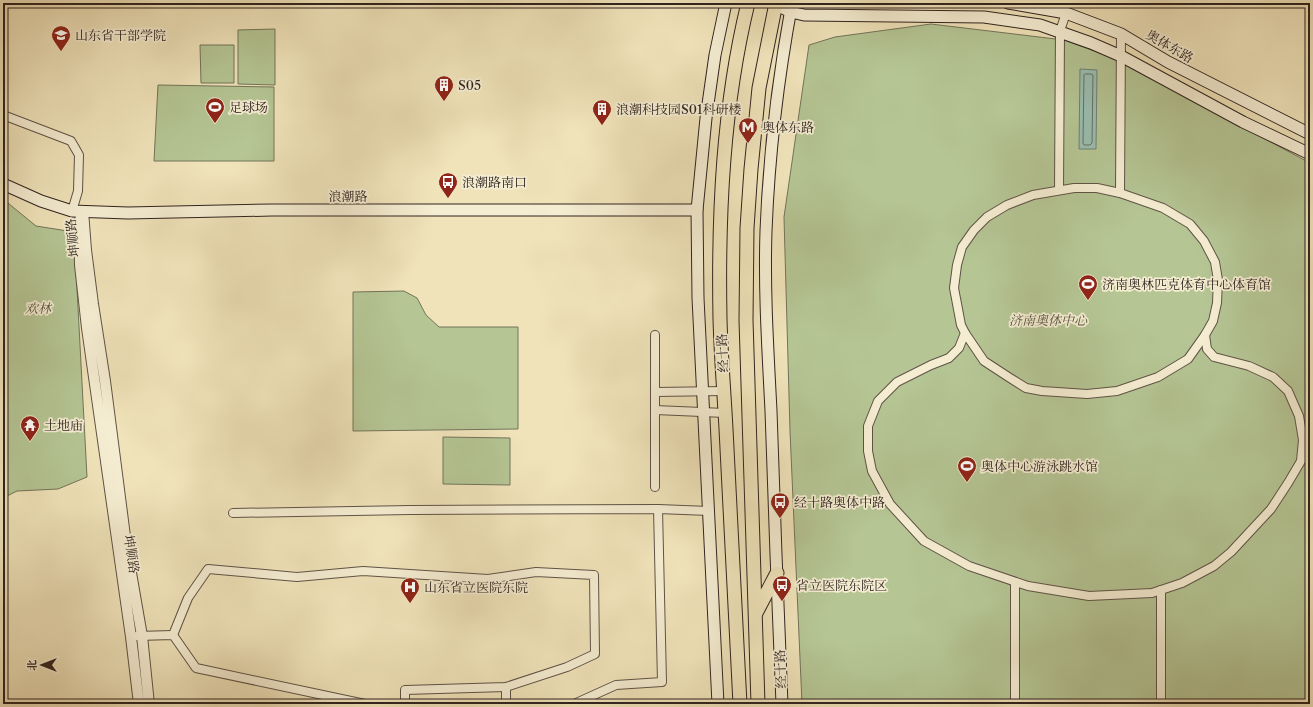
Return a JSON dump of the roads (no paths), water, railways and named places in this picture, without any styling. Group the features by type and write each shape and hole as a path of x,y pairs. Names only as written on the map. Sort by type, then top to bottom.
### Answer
{"highway":[{"name":"经十路","path":"740,704 720,320 720,228 723,170 730,94 740,36 748,3"},
{"name":"经十路","path":"758,704 746,320 747,228 759,88 774,4"},
{"path":"756,614 777,573"}],"main road":[{"name":"经十路","path":"718,704 698,298 697,210 707,111 715,55 726,3"},
{"name":"奥体东路","path":"1008,3 1066,13 1121,34 1168,62 1310,134"},
{"path":"774,4 792,8 804,15 984,17 1040,25 1060,31 1121,56 1243,122 1310,154"},
{"name":"经十路","path":"782,704 768,338 766,232 770,165 777,98 785,41 792,8"},
{"name":"浪潮路","path":"3,184 41,201 78,211 128,213 279,210 697,210"}],"street":[{"path":"1059,190 1060,31 1066,13"},
{"path":"1120,192 1121,34"},
{"path":"3,115 71,141 78,155 78,211"},
{"path":"1074,188 1097,188 1120,192 1163,208 1190,224 1204,241 1215,262 1218,280 1217,303 1213,321 1188,359 1158,377 1117,391 1087,394 1042,391 1026,388 984,361 961,325 954,288 957,265 962,247 974,230 987,217 1007,206 1033,195 1074,188"},
{"name":"坤顺路","path":"78,211 86,250 135,603 139,704"},
{"path":"965,333 959,348 949,358 897,382 878,401 868,426 868,452 872,471 890,504 924,541 969,566 1015,582 1028,586 1089,596 1152,593 1182,583 1214,566 1231,552 1270,509 1301,461 1303,440 1299,416 1288,391 1273,377 1249,366 1214,357 1207,349 1205,335"},
{"path":"655,335 655,487"},
{"path":"655,392 724,391"},
{"path":"655,410 725,412"},
{"path":"233,513 410,510 658,509 709,511"},
{"path":"574,704 616,685 662,682 658,509"},
{"path":"173,634 188,598 208,569 297,577 363,571 488,579 536,572 594,575 595,654 567,667 506,687 405,690 405,704"},
{"path":"1015,582 1015,704"},
{"path":"1161,704 1162,590"},
{"path":"137,636 173,634"},
{"path":"173,634 196,668 365,704"},
{"name":"坤顺路","path":"137,636 149,704"},
{"path":"506,687 506,704"}],"water":[{"path":"1080,69 1097,70 1096,149 1079,149"}],"place":[{"name":"山东省干部学院","path":"61,52"},
{"name":"S05","path":"444,102"},
{"name":"足球场","path":"215,124"},
{"name":"浪潮科技园S01科研楼","path":"602,126"},
{"name":"奥体东路","path":"748,144"},
{"name":"浪潮路南口","path":"448,199"},
{"name":"济南奥林匹克体育中心体育馆","path":"1088,301"},
{"name":"土地庙","path":"30,442"},
{"name":"奥体中心游泳跳水馆","path":"967,483"},
{"name":"经十路奥体中路","path":"780,519"},
{"name":"省立医院东院区","path":"782,602"},
{"name":"山东省立医院东院","path":"410,604"}],"park label":[{"name":"欢林","path":"38,308"},
{"name":"济南奥体中心","path":"1048,320"}]}
